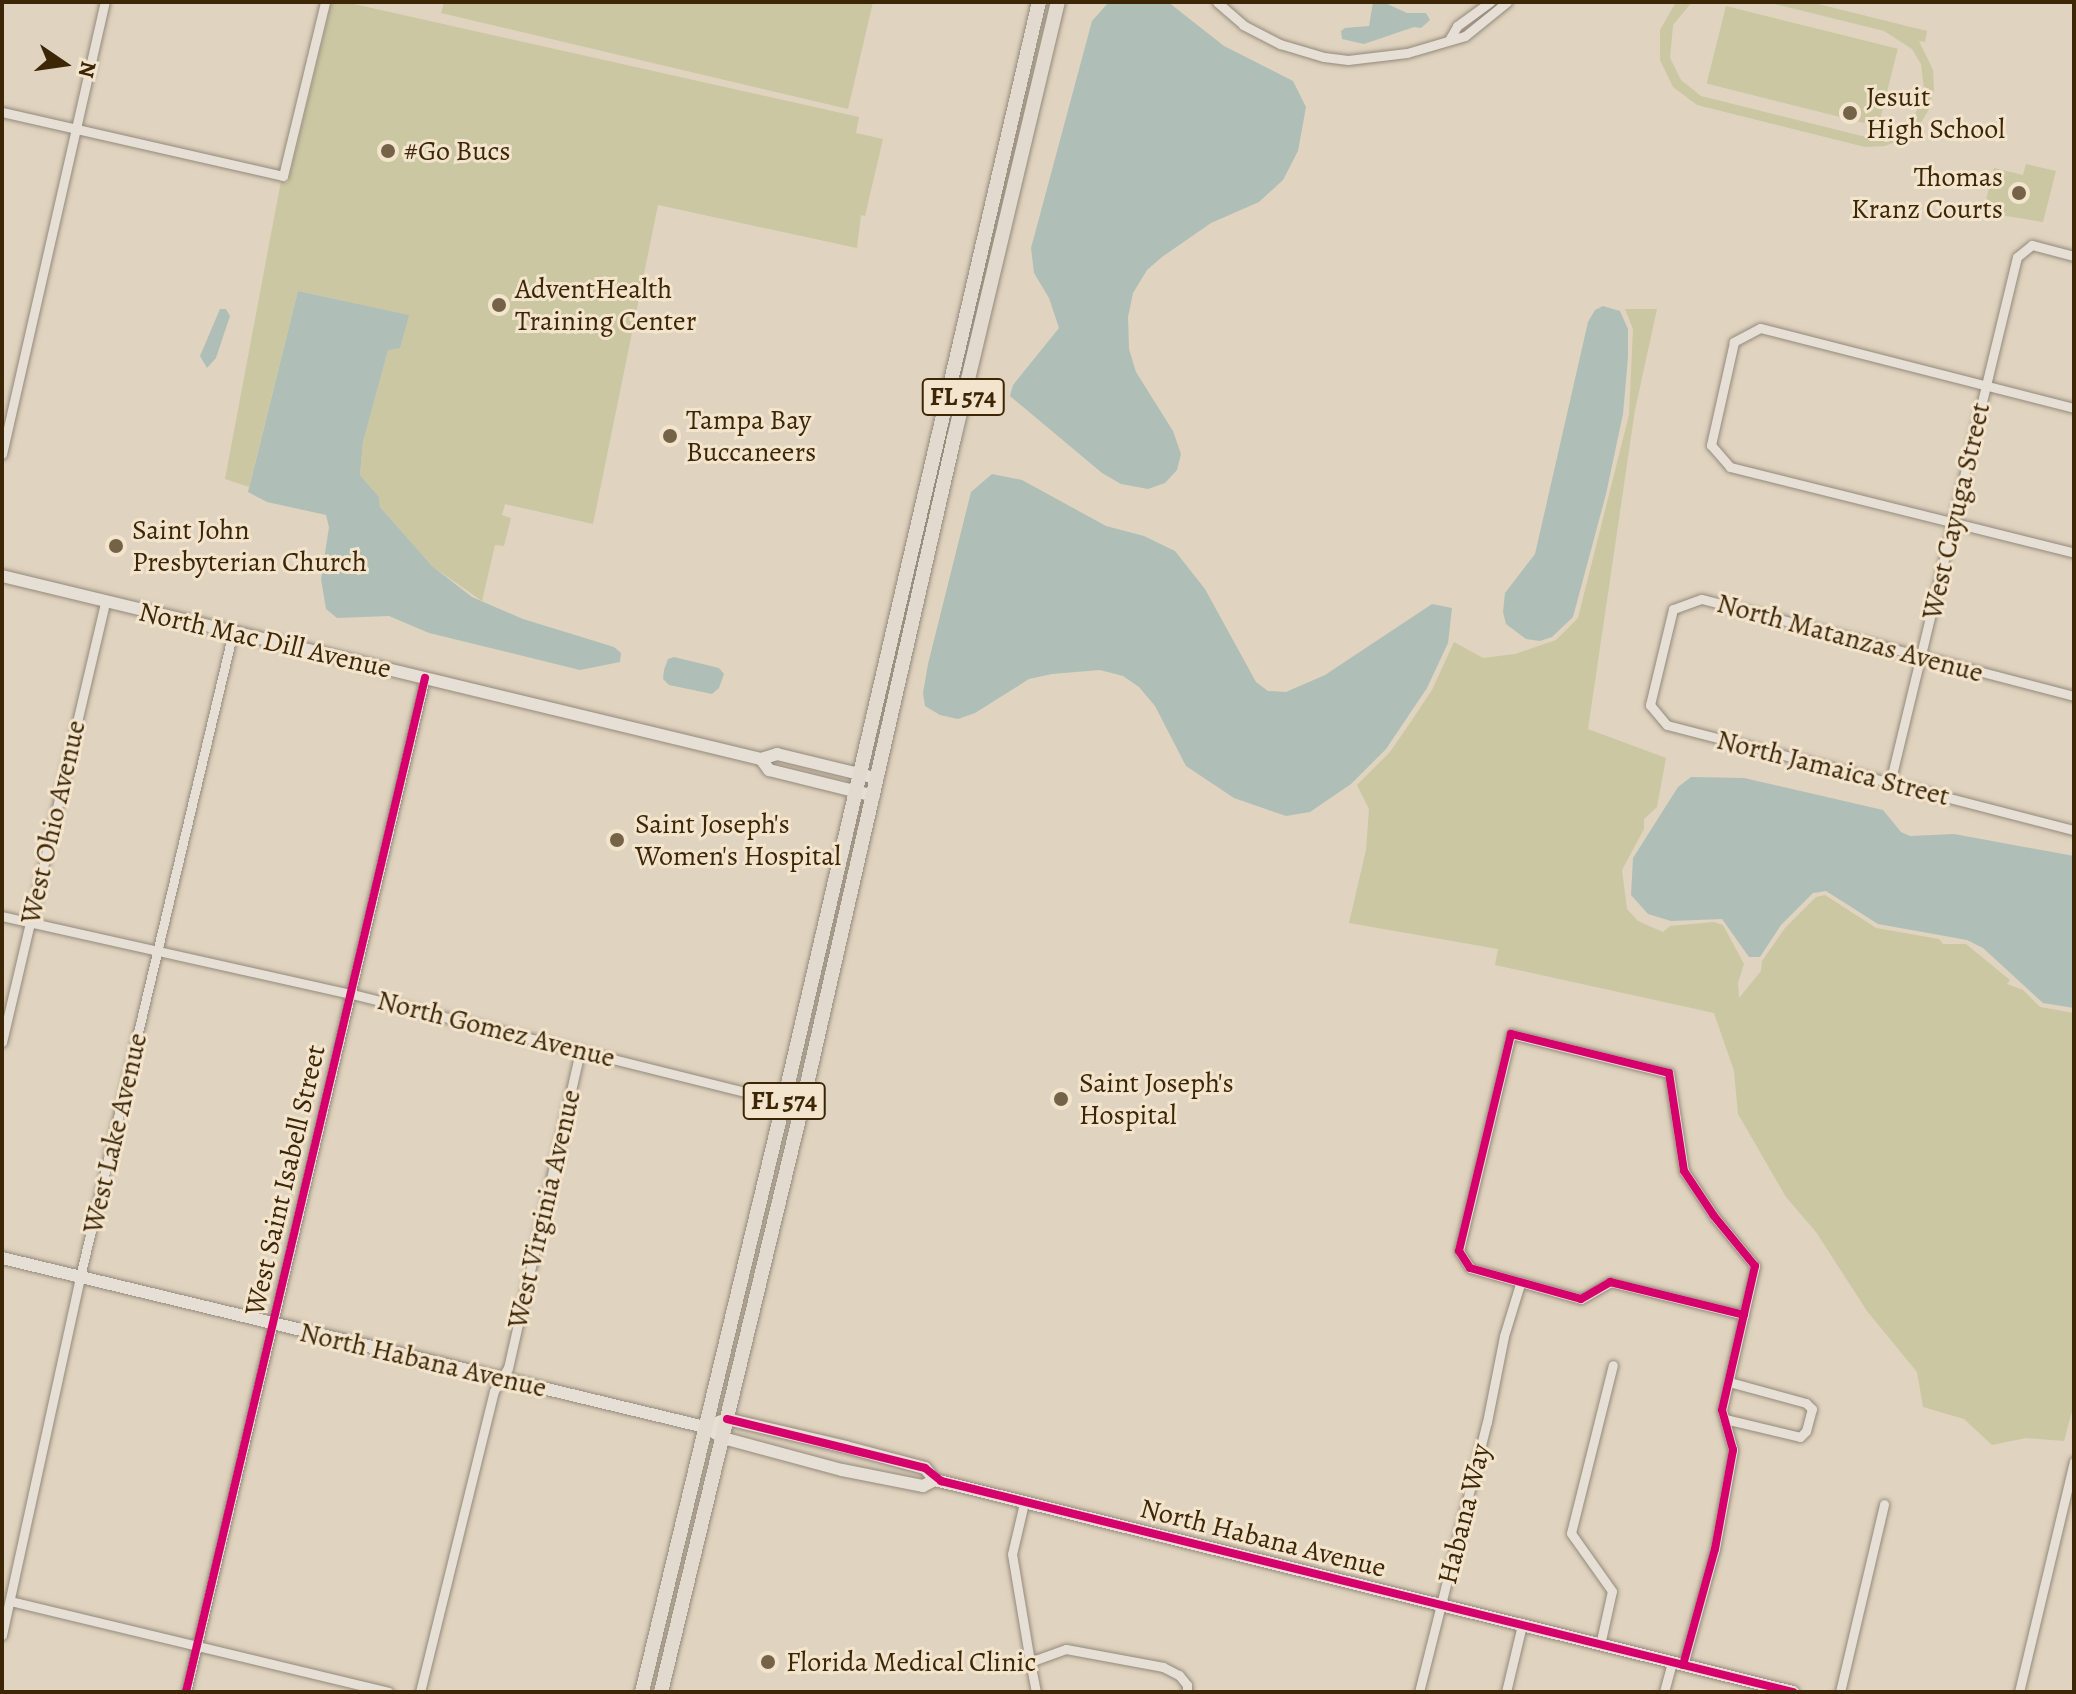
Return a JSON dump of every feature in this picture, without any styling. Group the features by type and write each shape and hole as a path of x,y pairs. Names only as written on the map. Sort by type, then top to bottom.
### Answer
{"main road":[{"name":"FL 574","path":"642,1692 784,1101 1039,2"},
{"name":"FL 574","path":"661,1692 802,1106 956,429 1058,2"}],"street":[{"path":"2,454 105,2"},
{"path":"2,112 283,176 325,2"},
{"path":"1217,2 1256,33 1324,57 1384,57 1449,40 1476,29 1507,2"},
{"path":"1449,40 1457,26 1490,2"},
{"name":"West Cayuga Street","path":"1890,783 2017,257 2032,245 2074,256"},
{"path":"2074,408 1760,328 1734,342 1711,445 1730,467 2074,553"},
{"name":"North Mac Dill Avenue","path":"2,576 761,759 777,754 878,779"},
{"name":"North Matanzas Avenue","path":"1662,655 1673,609 1701,599 2074,696"},
{"name":"West Ohio Avenue","path":"2,1042 105,602"},
{"name":"West Lake Avenue","path":"2,1635 80,1277 233,632"},
{"name":"North Jamaica Street","path":"1662,655 1650,705 1667,725 2074,830"},
{"name":"West Saint Isabell Street","path":"186,1692 425,678"},
{"name":"North Mac Dill Avenue","path":"761,759 769,770 874,796"},
{"name":"North Gomez Avenue","path":"2,916 352,994 802,1106"},
{"path":"1664,1692 1678,1664 1715,1549 1733,1450 1722,1410 1729,1382 1755,1266 1714,1216 1684,1171 1669,1073 1511,1034 1459,1251 1470,1268 1581,1299 1610,1282 1744,1315"},
{"name":"West Virginia Avenue","path":"420,1692 494,1391 508,1368 580,1050"},
{"name":"North Habana Avenue","path":"2,1258 705,1427 723,1438 842,1470 923,1486 935,1480"},
{"name":"Habana Way","path":"1419,1692 1487,1422 1504,1336 1520,1284"},
{"path":"1600,1645 1612,1591 1571,1533 1613,1365"},
{"path":"1725,1419 1800,1437 1806,1431 1812,1409 1806,1403 1729,1382"},
{"path":"705,1427 727,1419"},
{"name":"North Habana Avenue","path":"727,1419 925,1468 935,1480 1024,1503 1793,1692"},
{"path":"2019,1692 2074,1461"},
{"path":"1024,1503 1012,1554 1036,1692"},
{"path":"1840,1692 1884,1504"},
{"path":"10,1601 388,1692"},
{"path":"1506,1692 1522,1625"},
{"path":"1030,1662 1066,1649 1163,1667 1179,1675 1187,1685 1187,1692"}],"shaded area":[{"name":"AdventHealth Training Center","path":"332,2 345,2 859,117 856,133 883,139 865,216 861,215 857,248 658,205 593,524 505,504 502,515 511,518 504,546 495,545 482,601 432,566 380,507 379,497 360,475 363,442 388,349 400,348 408,315 298,291 249,487 225,479 281,181 288,183"},
{"path":"444,2 873,2 848,109 441,13"},
{"path":"1109,2 1168,2 1224,46 1293,81 1306,107 1298,151 1283,180 1259,202 1211,223 1162,257 1147,270 1133,293 1128,317 1129,349 1136,372 1173,431 1181,454 1177,470 1165,483 1148,489 1121,484 1102,473 1010,396 1013,385 1059,328 1049,298 1034,273 1031,248 1092,21"},
{"path":"1373,2 1383,2 1407,13 1426,13 1430,20 1421,28 1414,27 1364,44 1342,39 1341,31 1345,28 1369,26"},
{"path":"1676,2 1692,2 1673,25 1670,58 1681,80 1701,96 1866,137 1883,136 1905,125 1916,112 1924,89 1921,64 1912,49 1884,31 1767,2 1810,2 1927,31 1925,42 1919,41 1933,70 1934,90 1929,109 1919,126 1903,139 1885,146 1865,147 1697,105 1673,87 1660,60 1660,30"},
{"path":"1726,6 1898,49 1878,126 1707,84"},
{"name":"Thomas Kranz Courts","path":"2026,164 2056,171 2043,222 1983,212 1994,168 2023,175"},
{"path":"298,291 409,315 400,348 388,350 363,442 360,475 379,497 380,507 432,566 472,597 523,619 614,647 621,653 620,662 580,670 429,633 389,616 337,618 326,609 321,579 329,527 326,515 267,502 248,492"},
{"path":"1603,306 1620,311 1628,329 1623,414 1606,494 1573,617 1552,637 1540,641 1526,639 1506,624 1503,612 1505,593 1535,554 1588,322 1595,310"},
{"path":"220,309 226,309 230,316 216,358 207,368 200,356"},
{"path":"1625,309 1657,309 1635,410 1588,729 1666,758 1657,807 1644,819 1644,829 1622,870 1627,909 1638,921 1663,932 1670,926 1714,922 1723,925 1744,964 1738,983 1739,998 1761,971 1762,961 1785,928 1816,897 1825,895 1876,928 1939,939 1943,944 1966,944 2010,980 2007,984 2023,990 2040,1007 2074,1013 2074,1404 2064,1441 2026,1438 1992,1445 1964,1419 1923,1407 1917,1372 1867,1311 1816,1232 1786,1197 1738,1114 1734,1071 1714,1013 1495,965 1498,949 1349,923 1366,850 1369,809 1357,785 1390,752 1410,723 1432,690 1454,642 1483,658 1515,654 1556,640 1578,618 1629,415 1633,329"},
{"path":"992,474 1022,480 1106,526 1144,536 1175,551 1205,589 1256,682 1268,691 1286,692 1325,675 1432,604 1452,608 1448,643 1427,688 1386,749 1351,784 1310,812 1286,816 1234,798 1186,766 1155,706 1139,687 1123,676 1100,670 1052,674 1029,679 975,713 958,719 940,715 925,706 923,693 928,664 971,492"},
{"path":"674,657 719,668 724,674 719,688 712,694 669,685 663,679 664,670 668,659"},
{"path":"1691,777 1744,778 1883,810 1901,832 1910,836 1954,834 2074,856 2074,1008 2043,1003 1983,948 1967,940 1878,924 1826,891 1813,893 1781,925 1760,957 1749,957 1722,919 1671,921 1648,914 1631,895 1633,858 1678,787"}],"cycle path":[{"path":"186,1692 425,678"},
{"path":"1683,1665 1715,1549 1733,1450 1722,1410 1755,1266 1714,1216 1684,1171 1669,1073 1511,1034 1459,1251 1470,1268 1581,1299 1610,1282 1744,1315"},
{"path":"727,1419 925,1468 941,1481 1793,1692"}],"place":[{"name":"Jesuit High School","path":"1850,113"},
{"name":"#Go Bucs","path":"388,151"},
{"name":"Thomas Kranz Courts","path":"2019,193"},
{"name":"AdventHealth Training Center","path":"499,305"},
{"name":"Tampa Bay Buccaneers","path":"670,436"},
{"name":"Saint John Presbyterian Church","path":"116,546"},
{"name":"Saint Joseph's Women's Hospital","path":"617,840"},
{"name":"Saint Joseph's Hospital","path":"1061,1099"},
{"name":"Florida Medical Clinic","path":"768,1662"}]}
